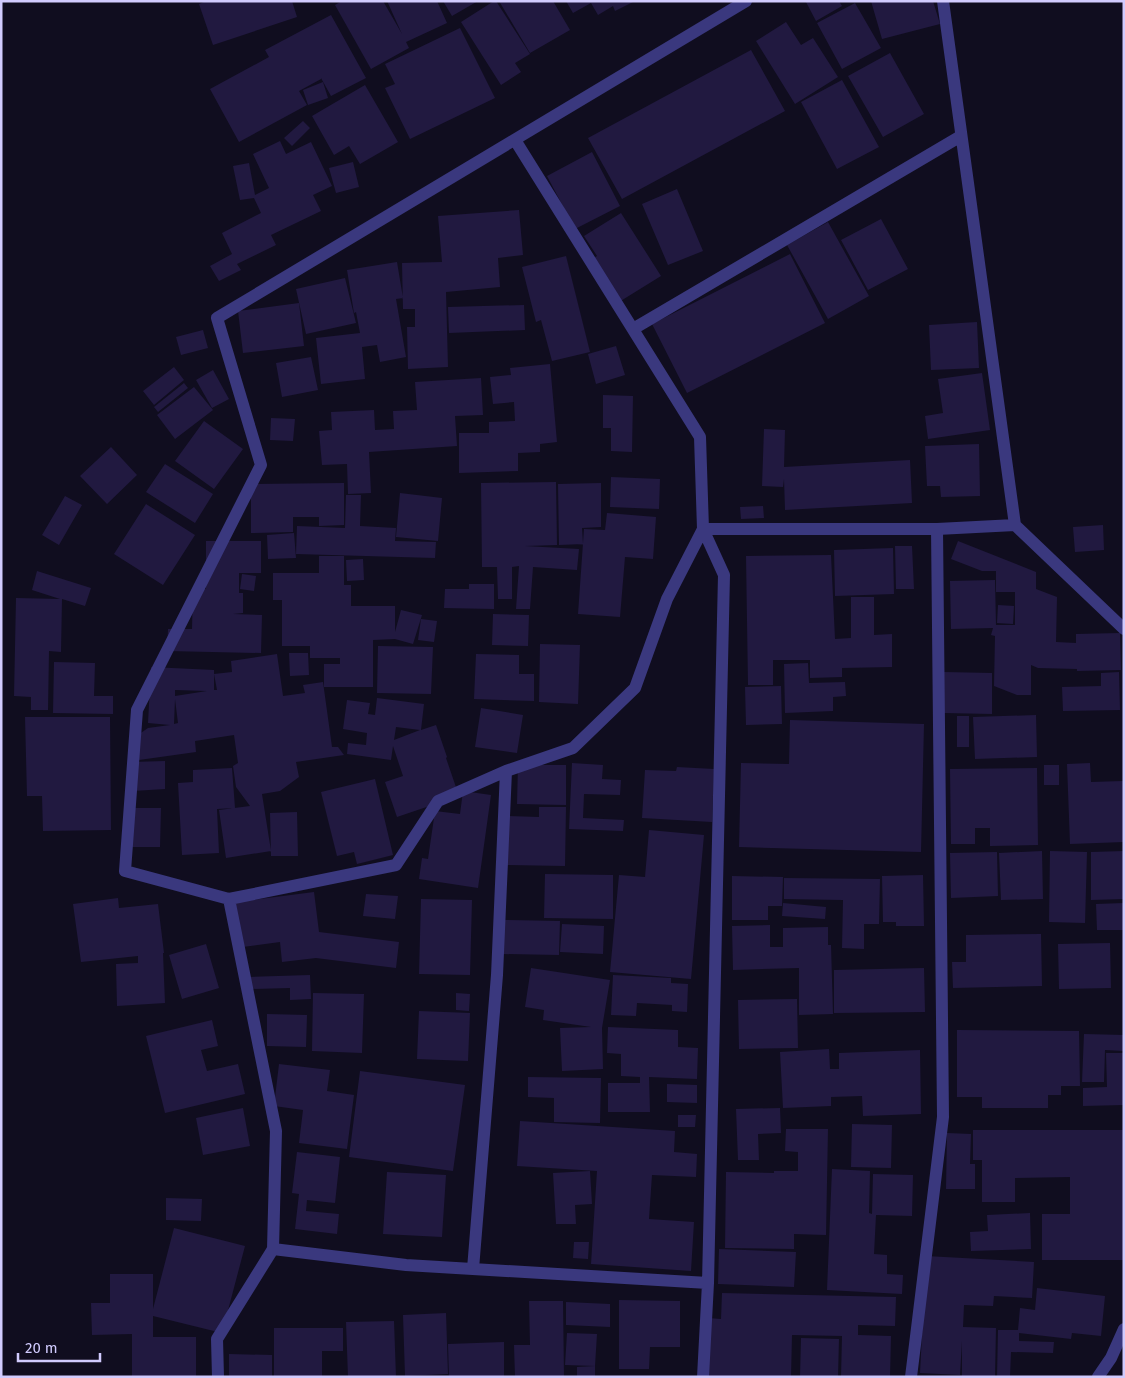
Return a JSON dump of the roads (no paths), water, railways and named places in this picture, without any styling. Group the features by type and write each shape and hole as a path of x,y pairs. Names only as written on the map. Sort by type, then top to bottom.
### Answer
{"street":[{"path":"943,1 1015,525 1124,629"},
{"path":"703,530 667,600 634,688 573,748 506,771 438,801 396,865 229,899 125,870 137,710 261,465 218,318 516,140 738,3"},
{"path":"633,329 961,136"},
{"path":"516,140 700,437 703,530 724,575 708,1283 703,1377"},
{"path":"703,530 937,529 1015,525"},
{"path":"910,1377 943,1117 937,529"},
{"path":"473,1269 497,975 506,771"},
{"path":"218,1377 218,1339 273,1249 276,1131 229,899"},
{"path":"273,1249 406,1265 708,1283"},
{"path":"1098,1377 1112,1358 1124,1329"}]}
